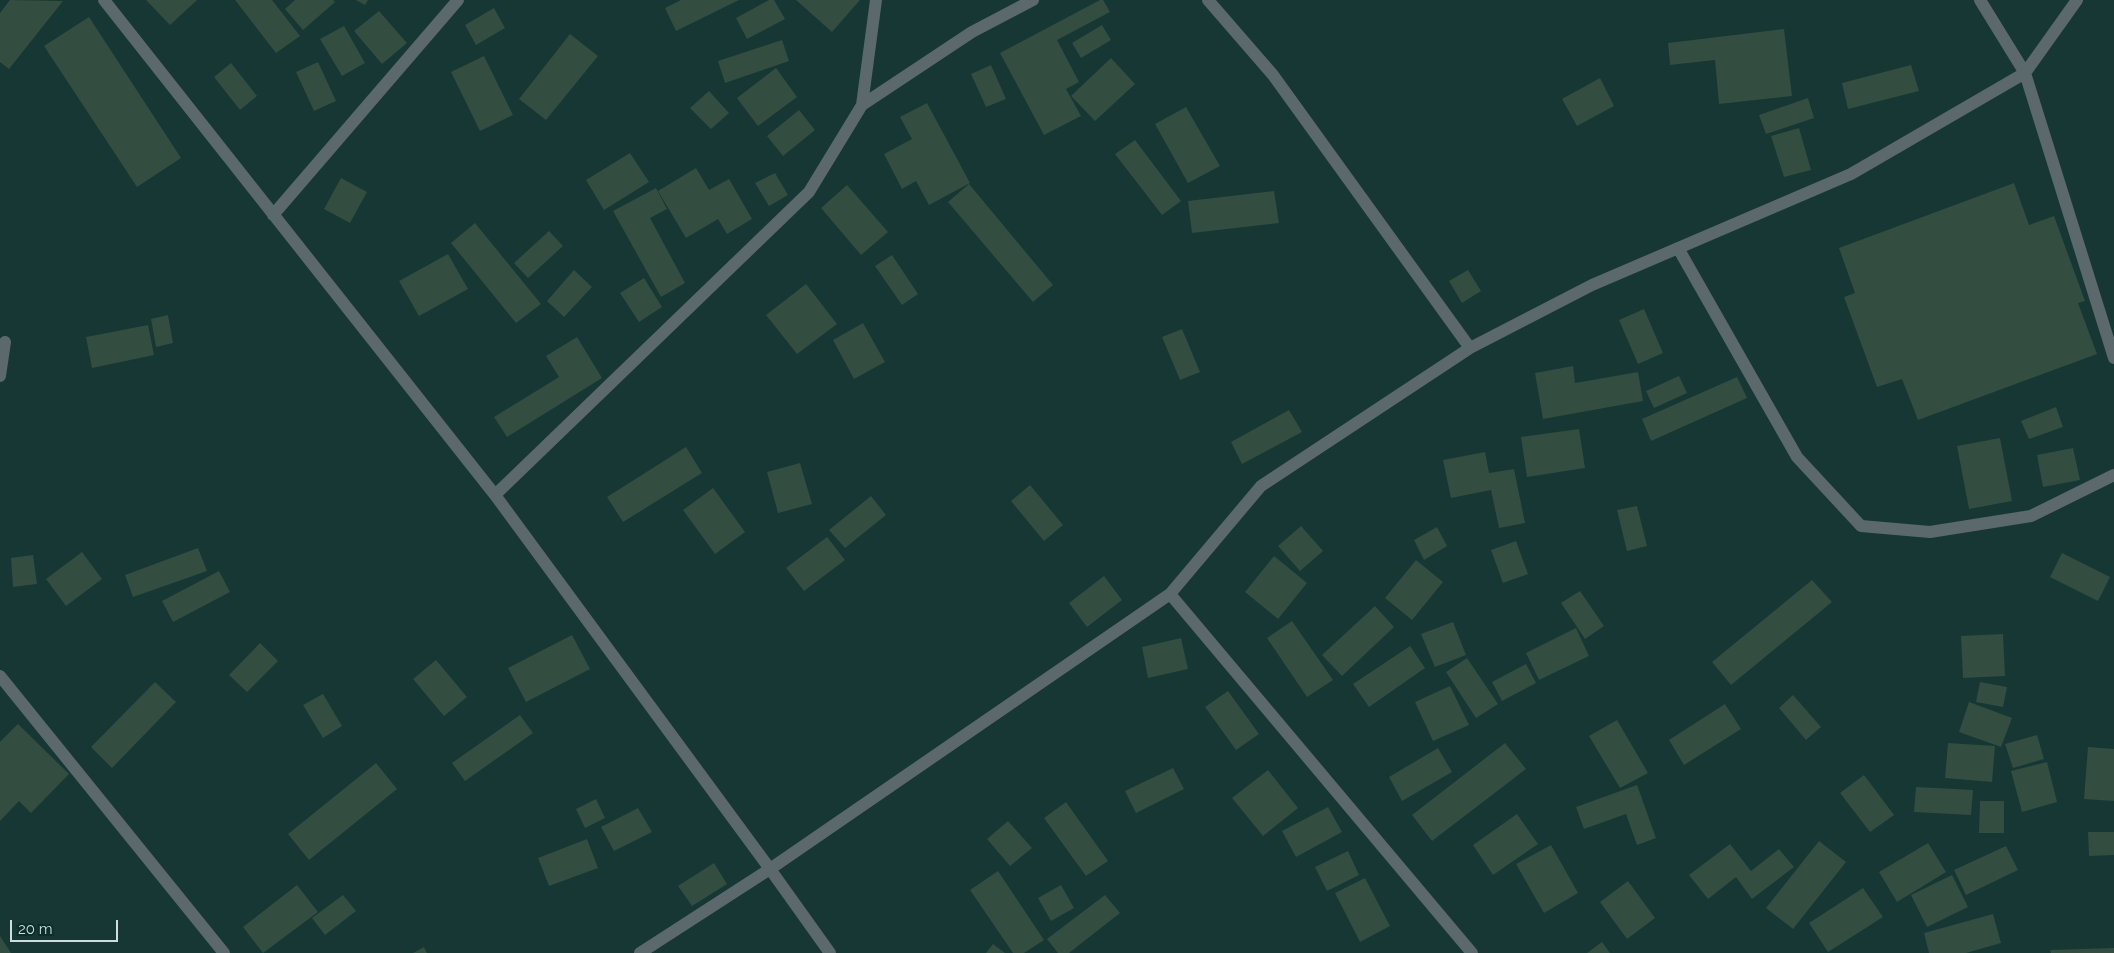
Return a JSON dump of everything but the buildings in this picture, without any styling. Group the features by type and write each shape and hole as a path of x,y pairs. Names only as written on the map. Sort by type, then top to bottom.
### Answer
{"street":[{"path":"104,0 494,496 830,953"},
{"path":"273,215 458,0"},
{"path":"494,496 809,192 862,105 876,0"},
{"path":"862,105 972,32 1033,0"},
{"path":"1208,0 1273,75 1470,348"},
{"path":"1980,0 2025,73 2114,358"},
{"path":"640,953 770,869 1170,594 1262,486 1470,348 1592,285 1851,174 2025,73 2076,0"},
{"path":"1678,248 1797,457 1860,526 1930,532 2031,516 2114,475"},
{"path":"0,376 5,342"},
{"path":"1170,594 1472,953"},
{"path":"0,676 224,953"}]}
